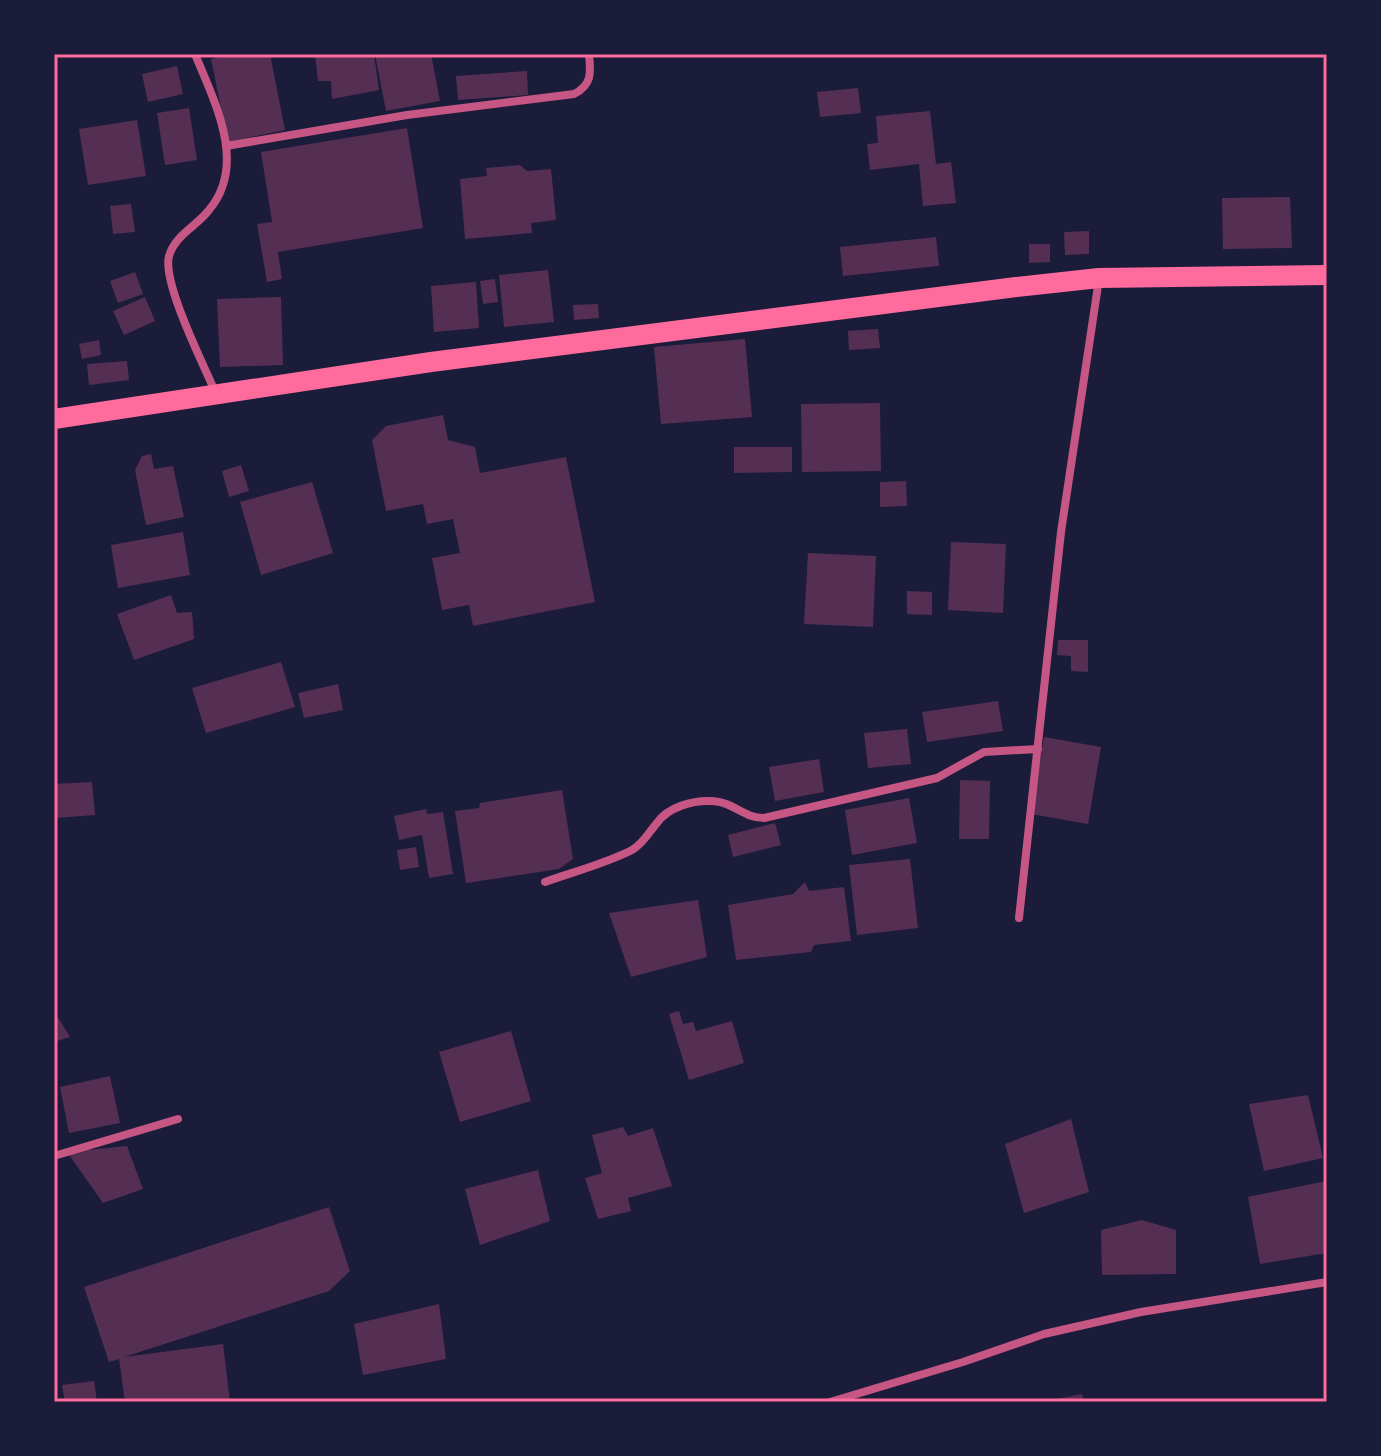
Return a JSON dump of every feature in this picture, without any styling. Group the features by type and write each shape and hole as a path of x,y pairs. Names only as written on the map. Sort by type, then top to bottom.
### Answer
{"main road":[{"path":"54,419 431,362 1099,278 1327,275"}],"street":[{"path":"195,54 217,110 226,146 226,181 210,210 175,244 169,256 168,272 216,394"},
{"path":"226,146 407,115 574,94 590,80 589,54"},
{"path":"1019,918 1061,532 1099,278"},
{"path":"545,882 634,849 659,819 677,807 696,802 731,804 754,818 764,818 937,778 984,752 1038,749"},
{"path":"54,1156 178,1119"},
{"path":"830,1402 1044,1334 1141,1312 1327,1282"}],"building":[{"path":"234,54 270,54 285,130 228,142 211,59"},
{"path":"315,54 374,54 379,90 332,99 331,81 318,81"},
{"path":"375,54 431,54 440,101 386,111"},
{"path":"177,66 183,94 148,102 142,74"},
{"path":"527,71 528,95 458,100 456,76"},
{"path":"858,88 861,113 820,117 817,92"},
{"path":"189,108 197,160 165,165 157,113"},
{"path":"930,111 936,164 951,162 956,203 923,206 919,164 870,170 867,144 878,143 876,116"},
{"path":"137,120 146,176 88,185 79,129"},
{"path":"407,128 423,228 278,252 282,279 267,282 257,224 272,222 261,152"},
{"path":"520,165 527,171 551,169 556,220 531,223 532,233 465,239 460,179 487,176 486,168"},
{"path":"1290,197 1292,248 1223,249 1222,198"},
{"path":"131,204 135,232 113,234 110,206"},
{"path":"1089,231 1089,254 1065,255 1064,232"},
{"path":"936,237 939,266 843,276 840,247"},
{"path":"1029,244 1050,244 1050,262 1029,263"},
{"path":"548,270 554,322 504,327 499,275"},
{"path":"135,272 143,294 118,303 110,281"},
{"path":"495,279 498,302 483,304 480,281"},
{"path":"476,282 479,328 434,332 431,286"},
{"path":"145,297 155,321 124,335 113,311"},
{"path":"281,297 283,365 220,367 217,299"},
{"path":"598,304 599,318 574,320 573,305"},
{"path":"878,329 880,348 849,350 848,331"},
{"path":"745,339 752,417 661,424 654,347"},
{"path":"99,340 101,355 82,359 79,344"},
{"path":"127,361 129,380 89,385 87,364"},
{"path":"880,403 881,471 802,472 801,404"},
{"path":"443,415 448,440 475,447 480,473 566,457 595,602 473,626 469,605 442,610 432,558 460,553 453,519 427,524 423,504 386,511 372,440 386,426"},
{"path":"734,447 792,447 792,472 734,473"},
{"path":"151,454 154,469 173,466 184,517 146,525 135,470 142,456"},
{"path":"241,465 249,491 229,497 222,471"},
{"path":"906,481 907,506 880,507 880,482"},
{"path":"312,482 333,553 261,575 240,502"},
{"path":"183,532 190,575 118,588 111,545"},
{"path":"951,542 1006,544 1003,613 948,610"},
{"path":"808,553 876,556 873,627 804,624"},
{"path":"907,591 932,592 932,615 907,614"},
{"path":"171,595 177,613 192,612 194,639 134,660 117,614"},
{"path":"1058,640 1088,640 1088,672 1071,671 1071,656 1057,655"},
{"path":"281,662 295,707 206,733 192,688"},
{"path":"338,684 343,710 304,718 298,693"},
{"path":"998,701 1003,731 927,742 922,712"},
{"path":"907,729 911,764 868,768 864,733"},
{"path":"1044,737 1101,747 1088,824 1031,814"},
{"path":"819,759 824,792 775,801 769,767"},
{"path":"960,780 990,781 989,839 959,839"},
{"path":"92,782 95,815 56,818 54,784"},
{"path":"562,790 573,859 559,869 466,883 455,811 479,808 480,803"},
{"path":"909,798 917,843 852,855 845,810"},
{"path":"426,809 427,814 443,812 453,874 429,878 422,835 399,840 394,816"},
{"path":"775,823 781,845 733,857 728,835"},
{"path":"416,847 419,867 400,870 397,850"},
{"path":"910,859 918,928 857,935 849,865"},
{"path":"805,882 809,891 844,887 851,941 814,945 811,952 736,960 728,905 793,894"},
{"path":"698,900 707,957 631,977 609,913"},
{"path":"54,1011 70,1037 54,1042"},
{"path":"679,1011 683,1024 693,1022 696,1031 732,1021 744,1063 689,1080 669,1014"},
{"path":"511,1031 531,1101 460,1122 439,1052"},
{"path":"110,1076 120,1123 69,1133 60,1087"},
{"path":"1308,1095 1323,1158 1264,1171 1249,1104"},
{"path":"1071,1119 1089,1192 1024,1213 1005,1144"},
{"path":"623,1127 628,1136 653,1128 672,1186 628,1198 631,1211 598,1219 585,1178 602,1173 592,1135"},
{"path":"127,1146 143,1189 103,1203 67,1152"},
{"path":"538,1170 550,1221 480,1245 465,1189"},
{"path":"1326,1181 1327,1253 1260,1264 1248,1197"},
{"path":"329,1207 350,1271 329,1291 124,1357 223,1344 230,1402 125,1402 119,1359 109,1362 84,1287"},
{"path":"1142,1220 1176,1230 1176,1274 1102,1275 1101,1230"},
{"path":"439,1304 446,1359 363,1375 354,1324"},
{"path":"94,1381 97,1402 65,1402 62,1385"},
{"path":"1082,1394 1084,1402 1047,1402 1047,1401"}]}
